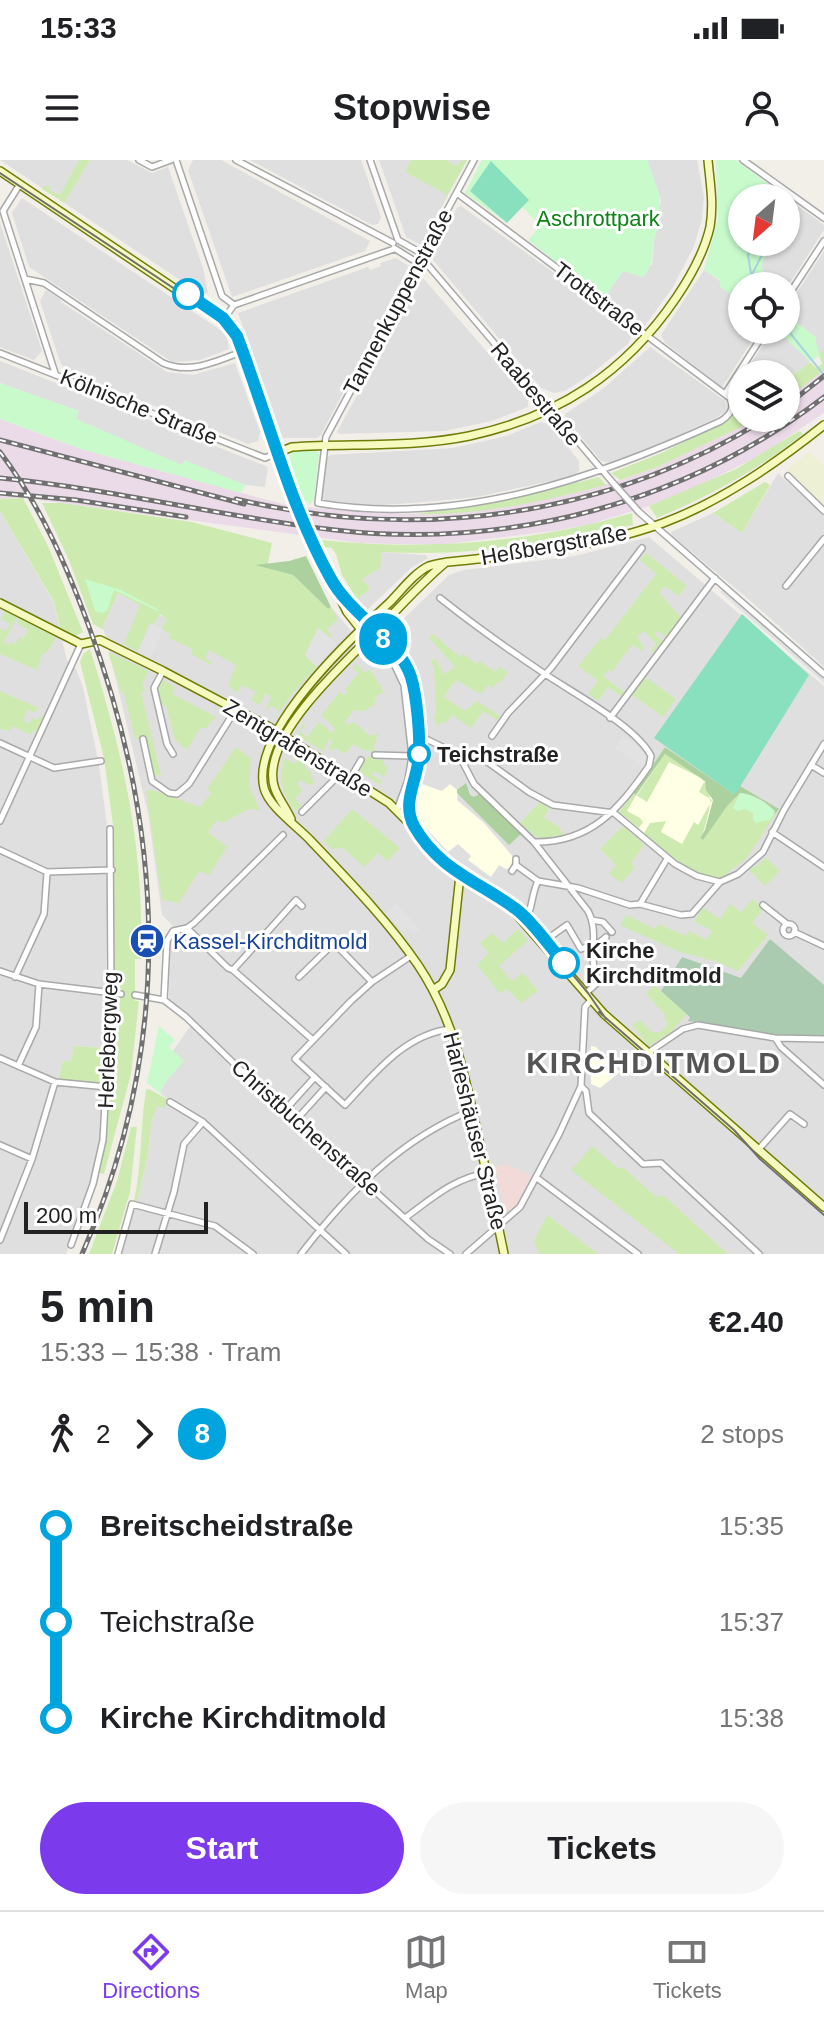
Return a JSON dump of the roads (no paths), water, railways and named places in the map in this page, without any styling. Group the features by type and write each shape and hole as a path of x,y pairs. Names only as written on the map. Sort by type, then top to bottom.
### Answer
{"main road":[{"path":"277,453 292,447 458,438 510,425 576,396 622,363 647,336 685,285 702,253 712,208 709,162"},
{"path":"0,171 223,320 231,329 311,539 347,612 369,638"},
{"name":"Heßbergstraße","path":"291,819 271,802 263,785 263,764 277,732 295,702 368,622 423,576 447,562 576,546 653,526 712,500 758,474 824,425"},
{"name":"Heßbergstraße","path":"291,819 277,798 272,782 275,758 286,737 307,703 377,630 423,576"},
{"path":"333,585 377,630"},
{"name":"Zentgrafenstraße","path":"0,603 81,644 100,640 236,709 286,737 397,810 460,875 511,908 619,1028 824,1207"},
{"name":"Harleshäuser Straße","path":"291,819 382,920 433,990 451,1029 473,1110 504,1254"},
{"path":"433,990 442,984 450,970 460,875"}],"street":[{"path":"139,160 152,167 174,160 222,296 234,305"},
{"path":"236,160 395,244 416,261 422,259"},
{"path":"370,160 395,244"},
{"name":"Tannenkuppenstraße","path":"323,445 474,160"},
{"path":"743,160 824,218"},
{"path":"20,184 3,211 56,374"},
{"name":"Trottstraße","path":"457,193 725,394"},
{"path":"800,278 824,241"},
{"path":"223,320 234,305 395,244"},
{"name":"Raabestraße","path":"395,244 419,250 422,259 639,512 824,674"},
{"path":"25,279 44,283 173,367 196,368 242,352"},
{"path":"323,445 318,503 392,509 471,502 569,482 721,421 731,410 732,403 725,394 757,344"},
{"name":"Kölnische Straße","path":"0,353 265,458 277,453"},
{"path":"788,476 824,511"},
{"path":"786,586 824,539"},
{"path":"492,736 508,713 545,674 642,548"},
{"path":"610,718 715,578"},
{"path":"440,598 610,718 646,745 651,756 650,762 614,813 605,816 583,834 555,842 534,842"},
{"path":"377,630 398,650 412,670 420,736"},
{"path":"369,638 399,670 404,685 412,756 408,780 397,810"},
{"path":"0,821 81,644"},
{"path":"163,671 154,688 167,744 173,754"},
{"path":"143,739 152,781 169,793 177,794 189,784 236,709"},
{"path":"411,736 420,736 459,755 482,758 529,792 553,805 614,813 667,859 697,876 720,882"},
{"path":"0,743 54,768 101,761"},
{"path":"515,865 538,881 578,888 630,905 640,904 688,916 720,882 733,877 763,852 824,744"},
{"path":"375,755 412,756"},
{"path":"459,755 474,784 534,842 584,906 592,920 596,984 585,1007 581,1086 537,1178 520,1207 466,1254"},
{"path":"350,779 361,760"},
{"path":"811,765 824,773"},
{"path":"302,812 341,773"},
{"name":"Herlebergweg","path":"71,1245 93,1184 103,1140 111,993 110,829"},
{"path":"772,832 824,867"},
{"path":"135,995 164,1000 167,941 173,931 187,928 283,835"},
{"path":"0,850 47,872 112,870"},
{"path":"640,904 667,859"},
{"path":"15,977 44,914 47,872"},
{"path":"525,922 531,912 531,894 538,881"},
{"path":"233,970 296,900 302,906"},
{"path":"763,905 788,925 783,933 788,936 794,932 824,946"},
{"path":"592,920 603,922 612,932"},
{"path":"543,942 567,925 581,949 594,946 606,937"},
{"path":"187,928 228,968 313,1040"},
{"path":"299,977 334,943 372,982"},
{"path":"411,956 372,982 295,1059 345,1105 391,1057 412,1042 439,1030 451,1029"},
{"path":"0,971 39,984 121,994"},
{"path":"18,1066 36,1027 39,984"},
{"name":"Christbuchenstraße","path":"164,1000 428,1239 450,1254"},
{"path":"649,1052 683,1029 698,1025 775,1038 824,1039"},
{"path":"775,1038 824,1085"},
{"path":"0,1058 55,1082 107,1087"},
{"path":"285,1110 315,1077"},
{"path":"0,1240 32,1159 55,1082"},
{"path":"581,1086 586,1091 589,1113 643,1164 661,1163 759,1254"},
{"path":"296,1120 326,1087"},
{"path":"170,1102 203,1122 346,1254"},
{"path":"301,1254 365,1181 418,1138 445,1121 473,1110"},
{"path":"759,1149 790,1114 804,1124"},
{"path":"155,1254 184,1144 203,1122"},
{"path":"0,1145 32,1159"},
{"path":"405,1218 448,1186 472,1175 487,1173"},
{"path":"537,1178 638,1254"},
{"path":"118,1254 132,1204 215,1226 253,1254"}],"waterway":[{"path":"748,256 751,272"},
{"path":"753,272 761,256"},
{"path":"799,344 824,375"}],"tram line":[{"path":"0,173 220,319 232,332 291,495 322,568 340,599 396,657 406,674 416,755 405,800 405,818 454,871 524,916 606,1019"},
{"name":"8","path":"188,294 223,318 233,329 322,562 344,598 404,662 409,673 419,754 408,803 412,823 454,871 524,916 564,963"},
{"path":"599,1012 734,1130 760,1159 824,1215"}],"railway":[{"path":"800,395 824,376"},
{"path":"0,478 335,530 400,534 465,533 529,525 593,511 654,491 714,465 770,434 824,397"},
{"path":"236,499 304,512 373,519 442,519 510,512 577,499 643,479 706,452 742,432"},
{"path":"0,440 244,504"},
{"path":"0,452 50,535 88,624 114,703 133,782 145,861 149,940 145,1019 133,1097 112,1176 82,1254"},
{"path":"0,493 76,500 186,517"}],"place":[{"name":"Teichstraße","path":"419,754"},
{"name":"Kassel-Kirchditmold","path":"147,941"},
{"name":"Kirche Kirchditmold","path":"564,963"}],"district":[{"name":"KIRCHDITMOLD","path":"654,1062"}],"park label":[{"name":"Aschrottpark","path":"598,218"}]}
